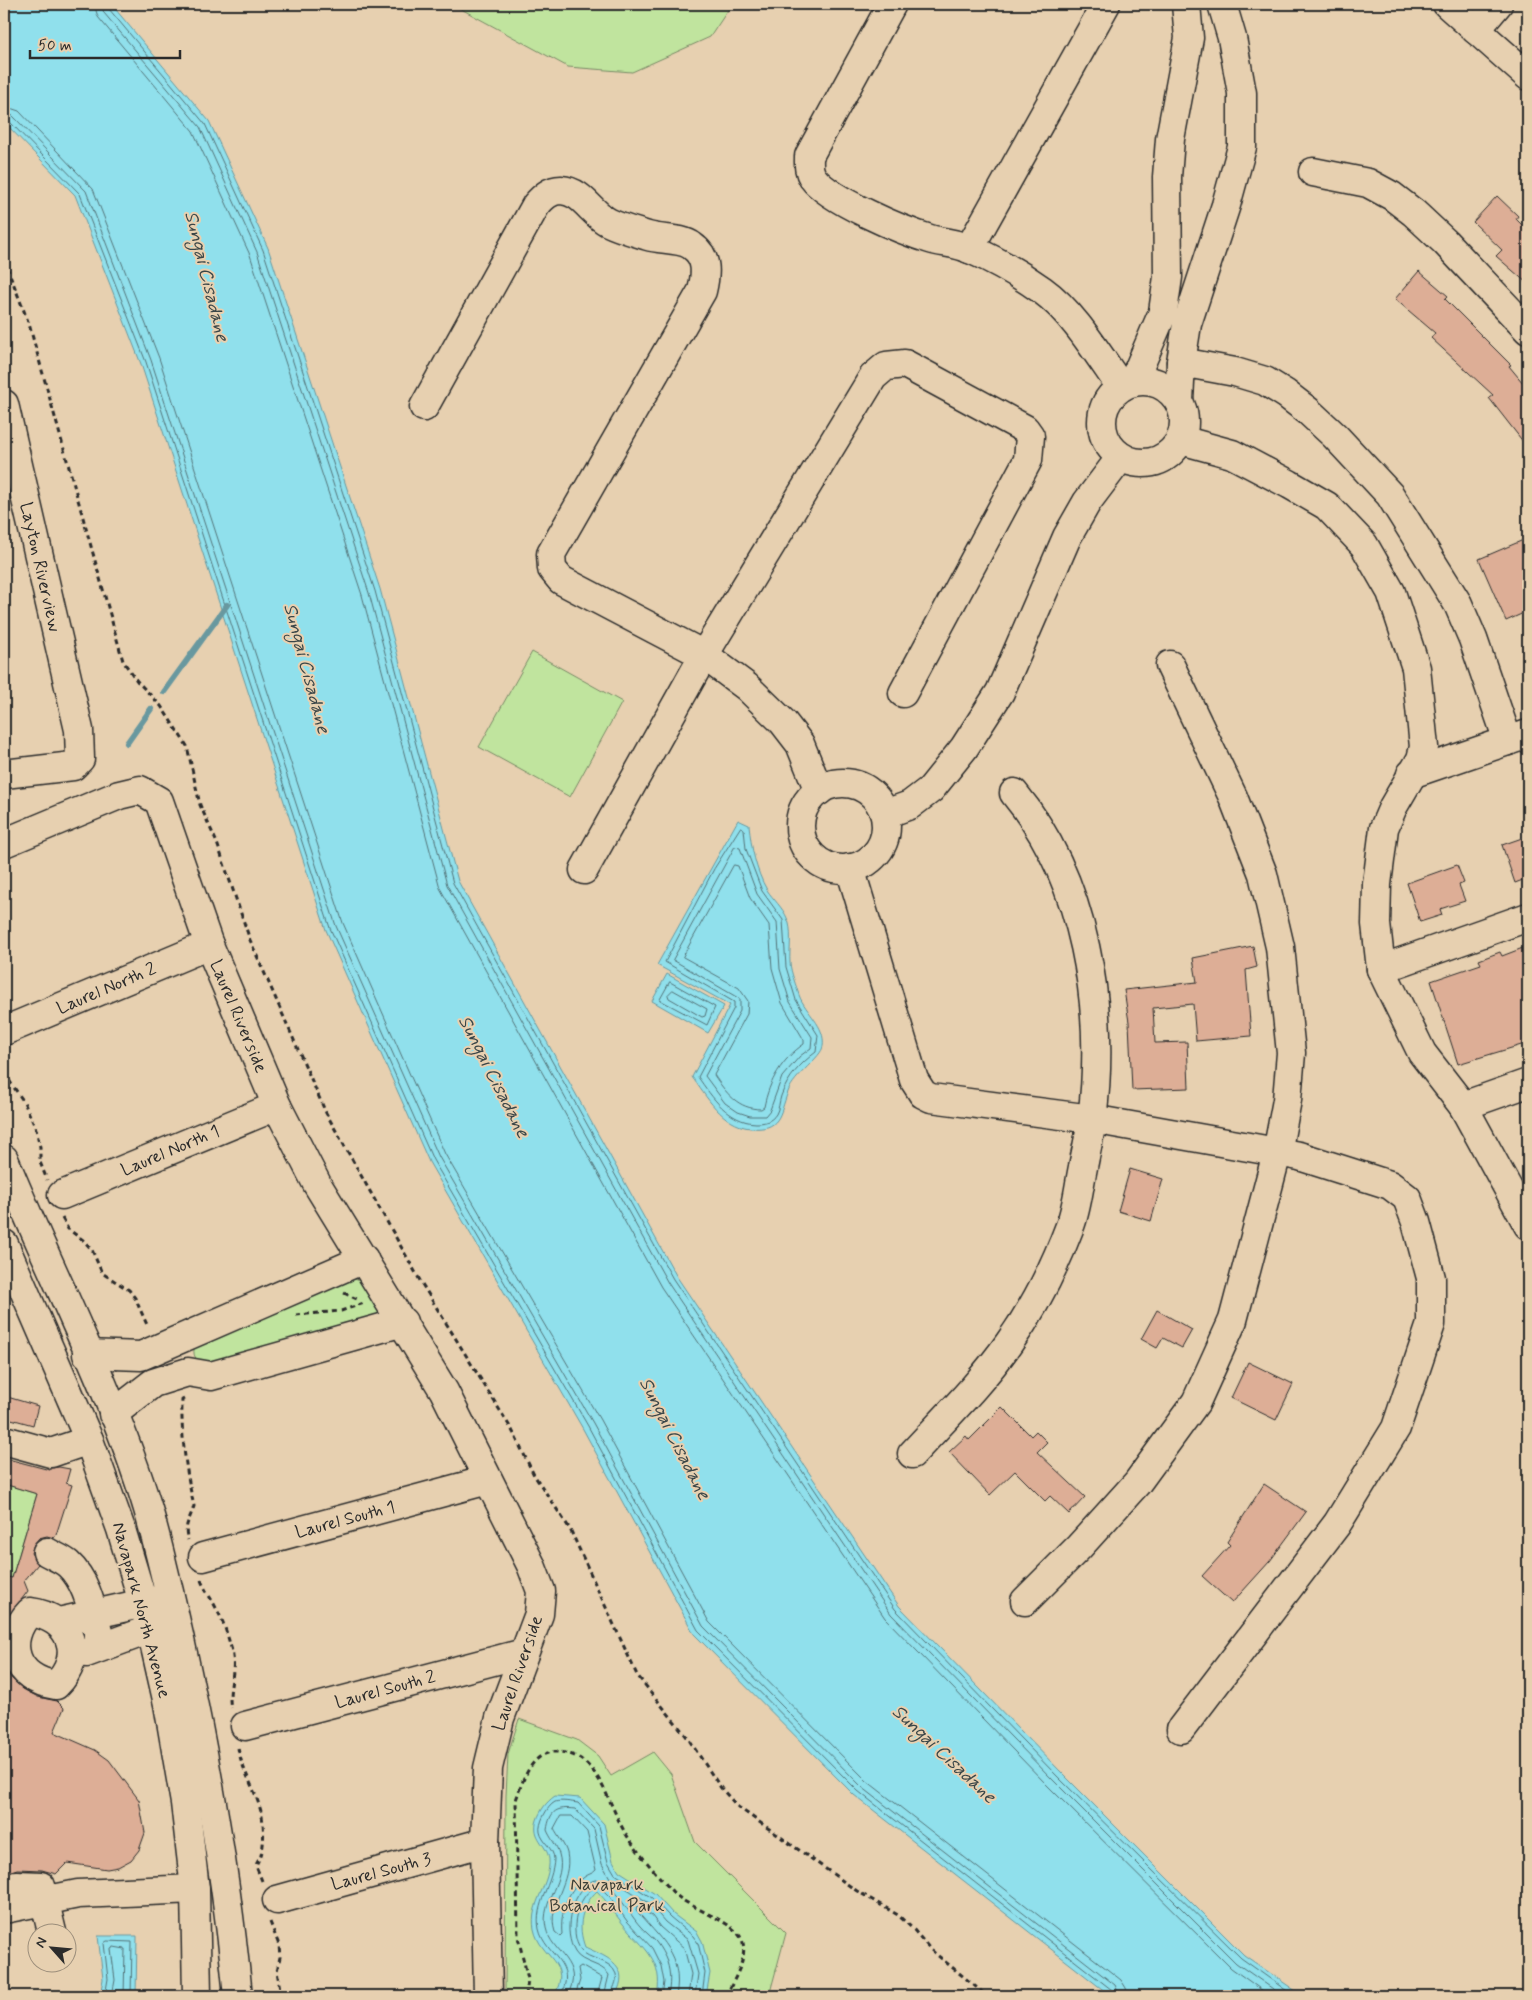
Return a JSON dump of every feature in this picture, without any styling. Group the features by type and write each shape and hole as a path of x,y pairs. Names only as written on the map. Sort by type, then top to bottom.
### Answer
{"street":[{"path":"892,4 809,156 808,168 814,179 832,193 891,226 969,249 1005,266 1043,291 1127,384"},
{"path":"969,249 1106,4"},
{"path":"1127,384 1163,312 1168,277 1166,177 1170,139 1189,38 1186,4"},
{"path":"1179,401 1180,362 1187,324 1226,205 1242,147 1242,93 1232,38 1222,4"},
{"path":"1447,4 1528,76"},
{"path":"1476,30 1498,4"},
{"path":"1313,172 1368,183 1392,196 1414,213 1445,242 1528,330"},
{"path":"424,407 536,205 544,196 561,190 571,192 587,203 608,222 648,236 692,245 705,265 706,276 702,291 551,554 552,569 561,580 704,655 747,687 783,722 800,744 819,790"},
{"path":"1180,362 1265,381 1308,410 1390,495 1458,604 1518,738 1411,774"},
{"path":"584,870 704,655 872,377 886,366 905,364 1024,429 1030,436 1030,448 1028,460 904,693"},
{"path":"1146,380 1159,384 1170,391 1179,401 1184,413 1181,440 1161,460 1148,464 1133,463 1120,458 1110,448 1104,435 1101,421 1104,407 1111,395 1127,384 1146,380"},
{"name":"Layton Riverview","path":"4,404 79,730 80,759 73,766 4,774"},
{"path":"1181,440 1232,454 1327,506 1364,545 1391,592 1416,668 1424,746 1421,759 1393,807 1384,828 1377,884 1376,924 1381,969 1422,1053 1463,1106 1528,1225"},
{"path":"884,814 910,805 931,789 968,741 1000,692 1067,536 1087,502 1120,458"},
{"path":"1025,1601 1079,1547 1137,1482 1196,1402 1234,1320 1287,1100 1291,1053 1280,947 1260,866 1233,797 1170,665"},
{"path":"845,783 858,786 870,792 879,802 884,814 886,828 883,841 876,854 864,864 850,868 836,868 822,864 811,854 803,842 800,828 802,813 809,800 819,790 845,783"},
{"name":"Laurel Riverside","path":"4,843 119,795 140,790 159,801 209,945 277,1106 317,1184 444,1391 531,1565 541,1591 539,1614 500,1718 488,1768 485,1842 488,1996"},
{"path":"912,1454 980,1380 1010,1343 1037,1295 1071,1225 1092,1119 1096,1054 1093,996 1079,923 1064,878 1046,840 1031,814 1014,794"},
{"path":"850,868 914,1080 923,1094 931,1098 1092,1119 1299,1156 1390,1186 1407,1198 1416,1222 1431,1278 1431,1324 1396,1428 1327,1538 1181,1729"},
{"path":"1381,969 1528,917"},
{"name":"Laurel North 2","path":"4,1031 209,945"},
{"path":"1463,1106 1528,1083"},
{"name":"Laurel North 1","path":"57,1199 277,1106"},
{"name":"Navapark North Avenue","path":"4,1159 113,1414 147,1508 171,1597 201,1735 227,1887 238,1996"},
{"name":"Navapark North Avenue","path":"4,1244 88,1440 121,1529 147,1616 168,1704 185,1803 195,1889 197,1996"},
{"path":"87,1354 141,1356 364,1259"},
{"path":"113,1414 153,1383 188,1372 211,1376 402,1322"},
{"path":"175,1340 188,1372"},
{"path":"4,1440 51,1453 88,1440"},
{"name":"Laurel South 1","path":"198,1560 488,1480"},
{"path":"47,1552 67,1563 78,1576 88,1595 92,1616 102,1646"},
{"path":"71,1660 102,1646 147,1616 171,1597"},
{"path":"30,1612 50,1616 59,1622 70,1639 71,1660 63,1678 56,1685 38,1681 31,1677 20,1663 15,1645 19,1627 30,1612"},
{"path":"59,1622 92,1616 147,1616"},
{"name":"Laurel South 2","path":"238,1728 524,1653"},
{"name":"Laurel South 3","path":"270,1900 485,1842"},
{"path":"4,1891 16,1885 41,1886 50,1922"},
{"path":"4,1909 78,1894 195,1889"}],"path":[{"path":"4,259 29,324 123,661 137,681 161,706 187,746 200,806 217,844 250,940 326,1113 422,1284 512,1430 534,1475 570,1529 637,1675 687,1737 721,1788 738,1807 857,1891 898,1915 931,1950 987,1996"},
{"path":"4,1073 24,1102 36,1129 40,1146 40,1162 68,1229 83,1240 92,1250 102,1272 129,1290 135,1298 149,1329 167,1322 175,1340"},
{"path":"290,1316 341,1311 364,1303 384,1291"},
{"path":"188,1372 195,1396 182,1400 182,1415 188,1478 194,1506 186,1521 185,1531 198,1560 204,1590 218,1611 232,1652 234,1669 228,1696 238,1728 245,1774 253,1787 261,1809 263,1829 261,1856 256,1866 262,1876 270,1900 272,1933 278,1945 280,1957 277,1971 281,1996"},
{"path":"526,1996 528,1980 518,1938 516,1800 522,1780 537,1758 549,1753 566,1752 585,1761 598,1776 629,1839 676,1896 738,1932 743,1943 743,1957 726,1996"}],"green space":[{"path":"452,4 732,4 710,37 632,72 568,67"},
{"path":"532,652 622,702 570,797 479,747"},
{"path":"349,1278 365,1284 372,1292 381,1307 378,1315 370,1320 206,1365 195,1357 194,1348"},
{"path":"4,1484 37,1494 12,1578 4,1576"},
{"name":"Navapark Botanical Park","path":"519,1719 577,1740 598,1756 611,1776 653,1752 671,1774 695,1842 786,1933 769,1996 505,1996 508,1754"}],"water":[{"name":"Sungai Cisadane","path":"4,4 111,4 209,121 268,248 380,589 458,881 677,1277 899,1606 1244,1955 1303,1996 1111,1996 854,1795 694,1634 583,1429 429,1162 326,930 141,364 75,195 4,122"},
{"path":"738,820 749,825 760,875 767,890 785,914 789,923 792,975 799,995 818,1026 823,1039 823,1046 818,1055 791,1086 777,1120 768,1127 760,1128 740,1126 723,1116 709,1101 692,1077 730,1005 657,965"},
{"path":"667,974 724,1006 708,1033 652,1001"},
{"path":"555,1796 580,1798 604,1824 613,1861 619,1871 655,1894 673,1914 697,1932 702,1941 710,1973 706,1996 657,1996 658,1973 655,1964 645,1948 597,1891 584,1910 581,1931 585,1947 610,1959 615,1964 621,1977 620,1986 615,1996 554,1996 559,1985 560,1975 558,1968 537,1939 533,1920 549,1868 548,1854 536,1832 537,1820 542,1810"},
{"path":"98,1936 137,1936 136,1996 100,1996 103,1979"}],"building":[{"path":"1497,196 1518,216 1516,219 1528,231 1528,284 1496,256 1502,250 1473,222"},
{"path":"1419,271 1448,296 1445,299 1511,365 1509,366 1528,389 1528,448 1489,398 1493,395 1431,338 1435,333 1395,299"},
{"path":"1528,538 1528,611 1506,621 1479,559"},
{"path":"1522,838 1528,856 1528,878 1515,883 1502,845"},
{"path":"1457,865 1464,883 1459,885 1465,901 1440,909 1442,915 1420,922 1407,883"},
{"path":"1253,946 1257,967 1246,970 1251,1036 1196,1041 1193,1004 1153,1008 1155,1043 1187,1042 1189,1088 1132,1090 1129,1022 1124,990 1197,982 1193,958"},
{"path":"1528,946 1528,1043 1458,1064 1431,981 1481,964 1479,960 1500,952 1502,956"},
{"path":"1130,1169 1163,1179 1151,1221 1118,1211"},
{"path":"1157,1310 1192,1330 1182,1348 1163,1338 1157,1348 1141,1339"},
{"path":"1248,1362 1293,1384 1276,1420 1231,1398"},
{"path":"4,1396 38,1406 33,1425 4,1417"},
{"path":"1002,1407 1031,1436 1036,1431 1047,1442 1037,1452 1085,1497 1069,1514 1050,1496 1045,1501 1015,1471 990,1495 949,1452 966,1436 969,1440"},
{"path":"4,1458 50,1470 50,1468 59,1467 70,1469 66,1483 72,1485 56,1535 54,1538 47,1536 39,1538 34,1544 31,1553 38,1564 24,1581 28,1591 4,1622 4,1576 12,1578 37,1494 4,1484"},
{"path":"1264,1484 1306,1512 1270,1561 1232,1603 1202,1576 1230,1545 1227,1542"},
{"path":"4,1666 11,1678 23,1689 38,1697 57,1701 64,1708 54,1732 95,1750 109,1760 139,1800 145,1833 139,1850 131,1860 118,1867 107,1869 67,1863 56,1874 42,1870 17,1869 4,1874"}],"waterway":[{"path":"164,692 227,605"},
{"path":"127,743 151,709"}]}
